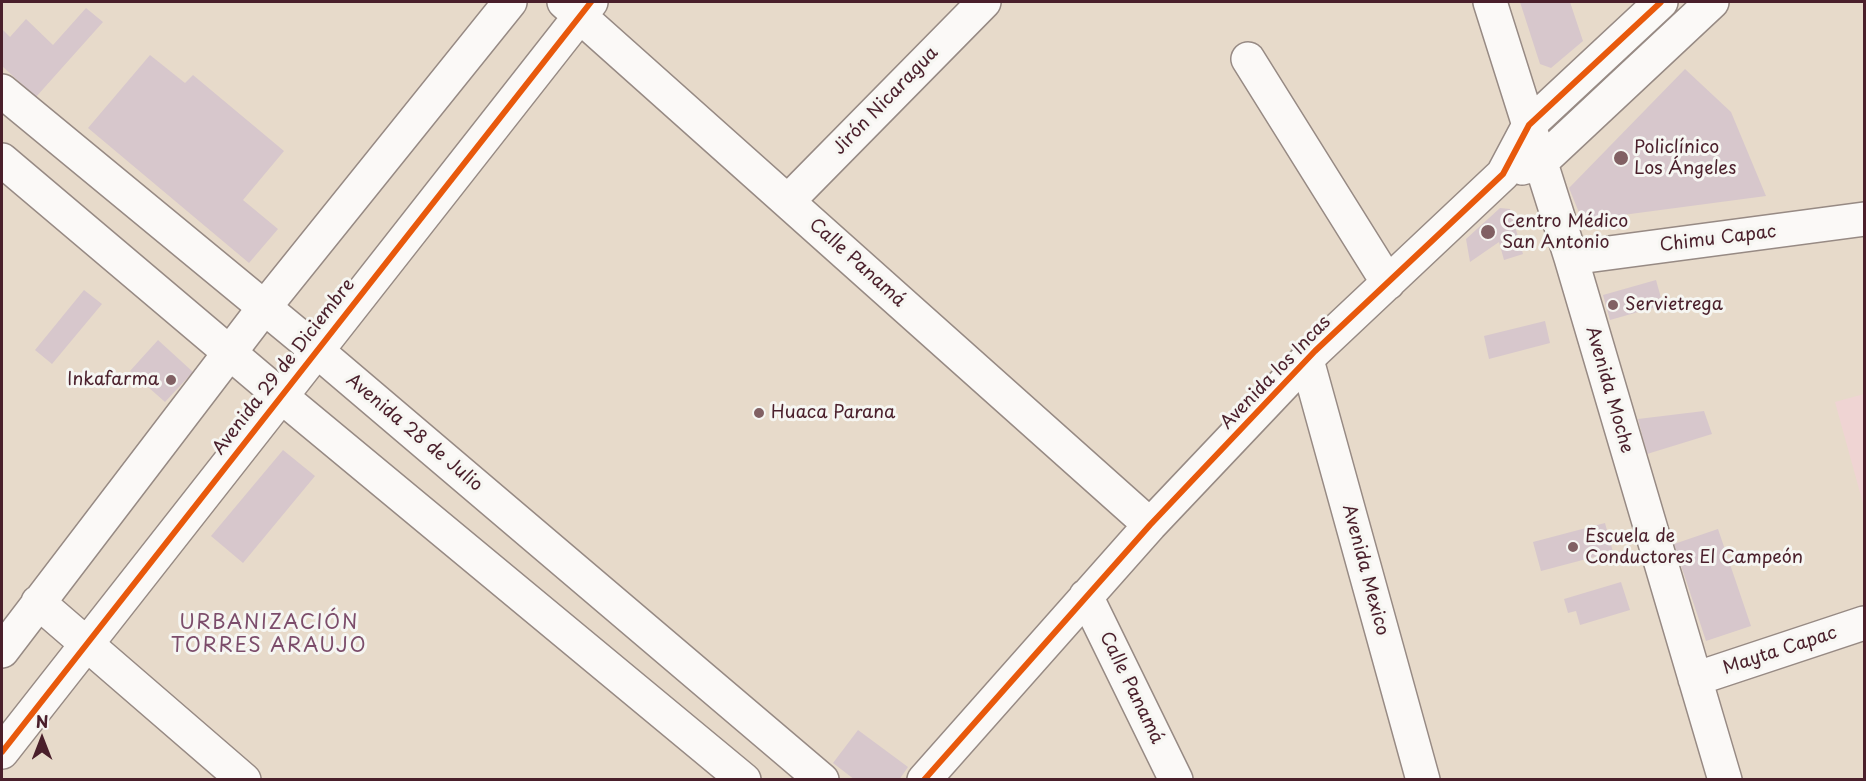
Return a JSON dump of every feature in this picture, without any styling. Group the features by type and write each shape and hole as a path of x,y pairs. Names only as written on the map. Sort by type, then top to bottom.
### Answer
{"street":[{"path":"2,651 231,354 263,309 510,2"},
{"name":"Jirón Nicaragua","path":"788,201 984,2"},
{"name":"Avenida Moche","path":"1490,2 1570,258 1725,780"},
{"name":"Avenida los Incas","path":"924,780 1150,525 1307,360 1503,174 1529,125 1661,2"},
{"name":"Avenida los Incas","path":"1503,174 1540,163 1712,2"},
{"name":"Calle Panamá","path":"578,6 788,201 1150,525"},
{"name":"Avenida 29 de Diciembre","path":"6,738 86,644 282,397 578,6"},
{"path":"1248,58 1388,283"},
{"name":"Avenida 28 de Julio","path":"2,91 263,309 316,350 822,780"},
{"path":"2,160 282,397 744,780"},
{"name":"Chimu Capac","path":"1570,258 1864,219"},
{"name":"Avenida Mexico","path":"1307,360 1423,780"},
{"name":"Calle Panamá","path":"1086,596 1176,780"},
{"path":"38,602 244,780"},
{"name":"Mayta Capac","path":"1695,679 1864,623"}],"shaded area":[{"path":"1864,394 1864,507 1835,402"}],"building":[{"path":"1520,2 1570,2 1583,41 1551,68 1540,64"},
{"path":"86,8 103,22 36,97 2,66 2,29 10,37 26,19 53,45"},
{"path":"150,55 185,83 193,75 284,151 243,200 278,229 249,263 88,128"},
{"path":"1685,69 1731,112 1766,196 1585,220 1580,215 1569,188"},
{"path":"1500,208 1510,209 1523,254 1504,260 1499,242 1470,262 1466,239"},
{"path":"1656,280 1663,305 1610,320 1603,295"},
{"path":"84,290 102,304 52,364 35,350"},
{"path":"1545,321 1550,343 1489,359 1484,336"},
{"path":"158,340 193,372 165,402 130,371"},
{"path":"1704,411 1712,434 1647,454 1638,419"},
{"path":"283,450 315,476 243,563 211,536"},
{"name":"Escuela de Conductores El Campeón","path":"1605,523 1613,552 1541,571 1533,542"},
{"path":"1718,529 1751,626 1706,641 1674,544"},
{"path":"1621,582 1630,610 1580,625 1576,611 1568,613 1564,599"},
{"path":"858,730 908,767 899,780 855,780 833,763"}],"cycle path":[{"path":"2,752 591,2"},
{"path":"924,780 1150,525 1315,351 1503,174 1529,125 1661,2"}],"place":[{"name":"Policlínico Los Ángeles","path":"1621,158"},
{"name":"Centro Médico San Antonio","path":"1488,232"},
{"name":"Servietrega","path":"1613,305"},
{"name":"Inkafarma","path":"171,380"},
{"name":"Huaca Parana","path":"759,413"},
{"name":"Escuela de Conductores El Campeón","path":"1573,547"}],"district":[{"name":"URBANIZACIÓN TORRES ARAUJO","path":"269,634"}]}
